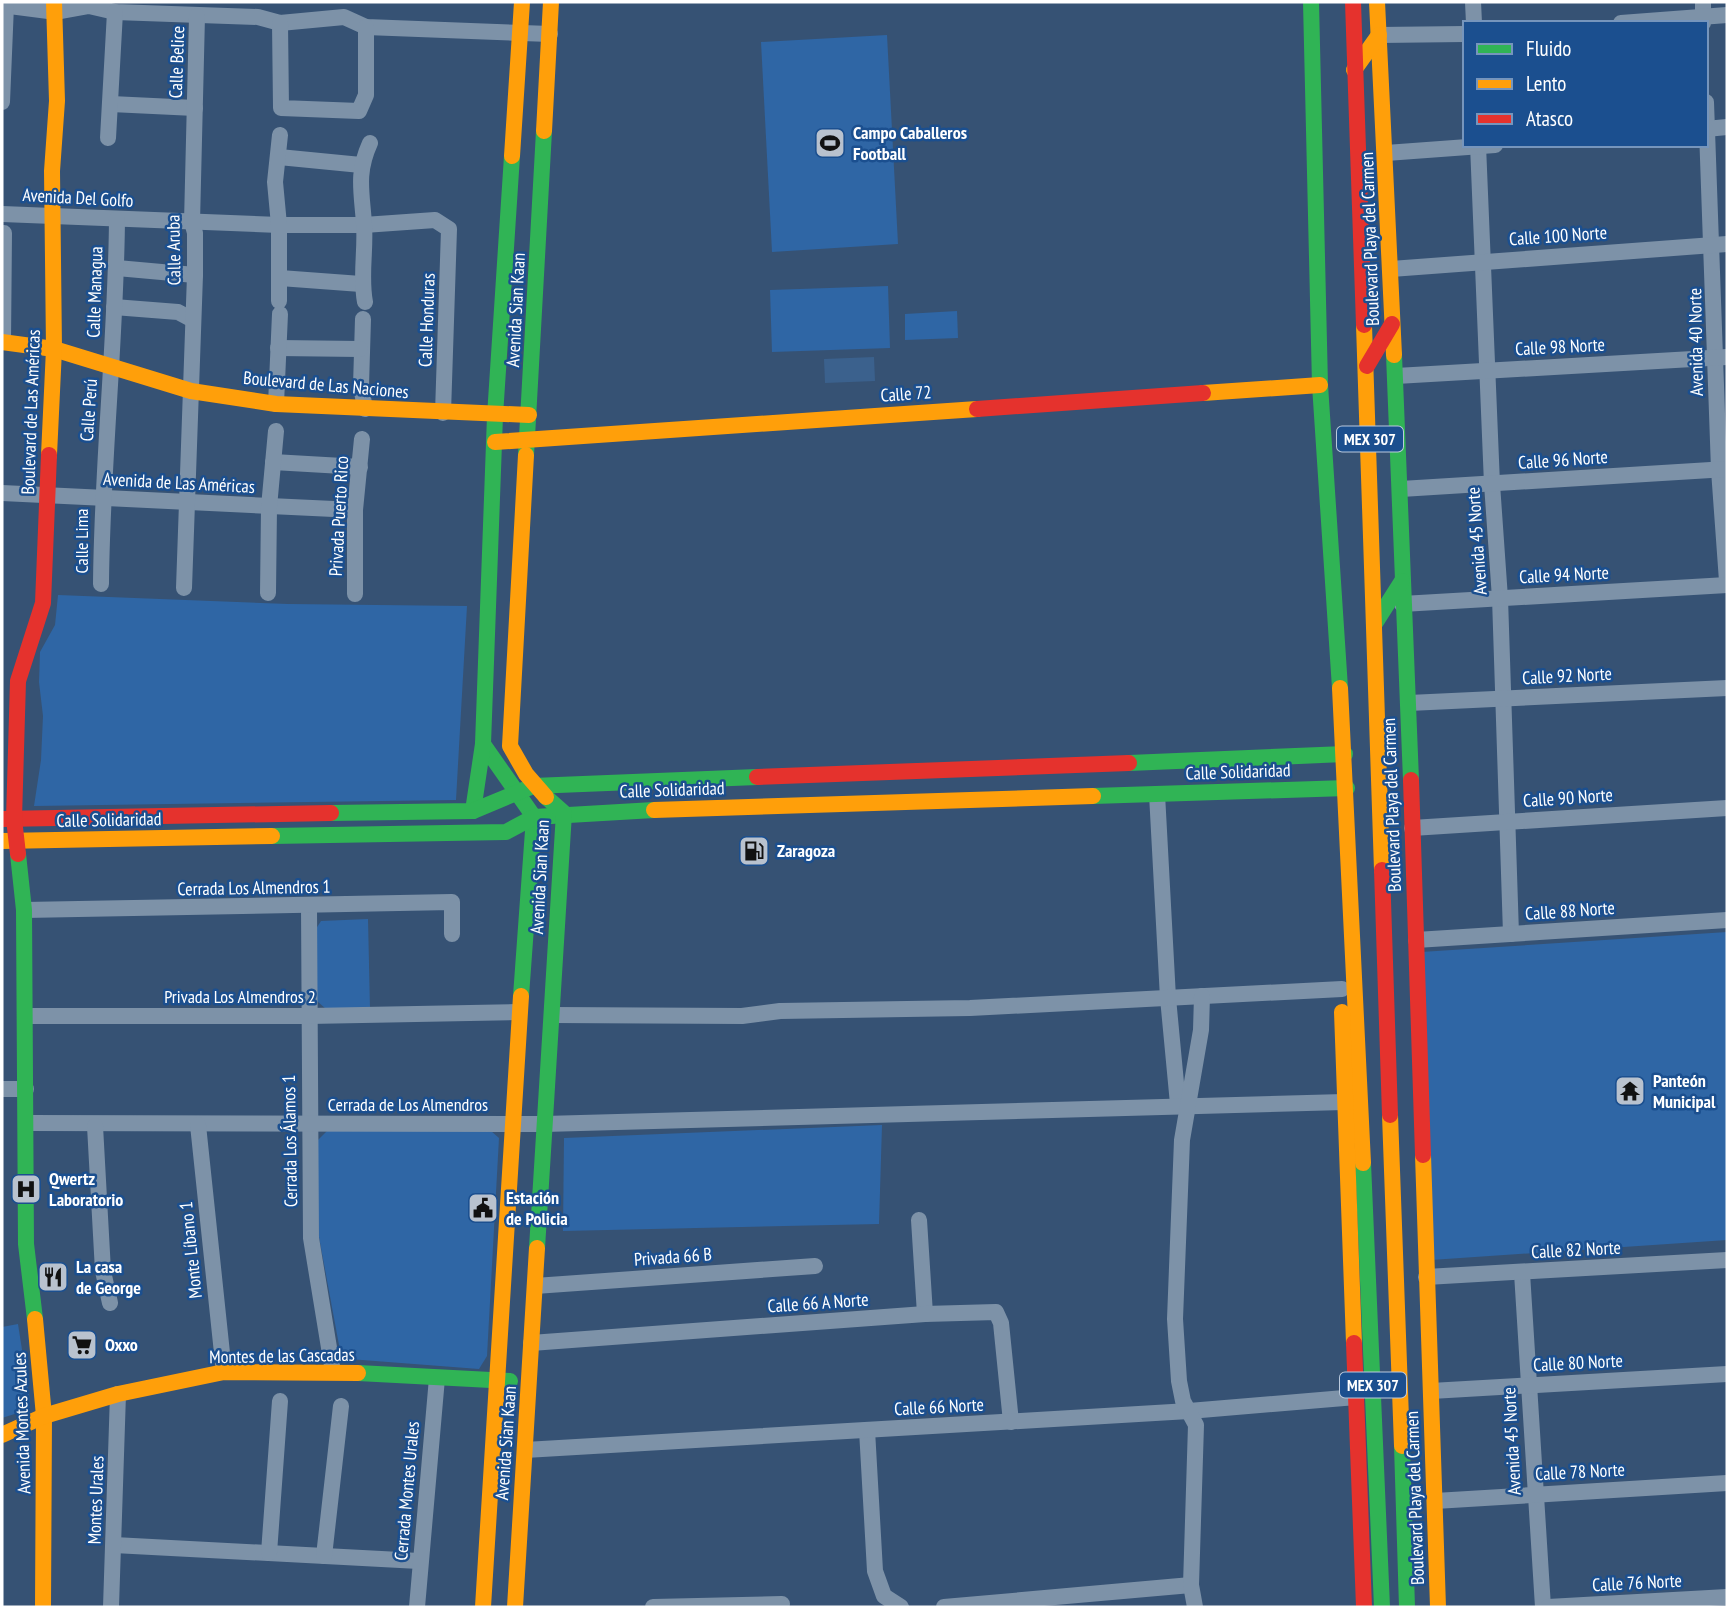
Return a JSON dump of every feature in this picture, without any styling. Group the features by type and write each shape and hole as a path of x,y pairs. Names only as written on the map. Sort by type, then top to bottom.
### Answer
{"main road":[{"name":"Avenida Sian Kaan","path":"483,1607 519,1012 534,817 515,794 483,744 495,415 522,2"},
{"name":"Avenida Sian Kaan","path":"515,1607 564,813 533,786 520,768 510,746 551,2"},
{"name":"MEX 307","path":"1311,2 1320,385 1347,788 1382,1607"},
{"name":"MEX 307","path":"1353,2 1407,1607"},
{"name":"Boulevard Playa del Carmen","path":"1377,2 1401,488 1402,604 1409,703 1438,1607"},
{"name":"Boulevard de Las Américas","path":"8,819 18,681 43,603 54,349 52,214 57,101 55,7"},
{"path":"1354,70 1379,35"},
{"path":"1367,366 1392,324"},
{"name":"Boulevard de Las Naciones","path":"2,342 54,349 191,391 276,404 529,415"},
{"name":"Calle 72","path":"495,442 1320,385"},
{"path":"1374,625 1402,581"},
{"path":"473,811 483,744"},
{"name":"Calle Solidaridad","path":"8,819 473,811 533,786 1345,754"},
{"path":"1198,760 1198,793"},
{"path":"1157,794 1158,761"},
{"name":"Calle Solidaridad","path":"8,841 506,832 534,817 564,813 1347,788"},
{"name":"Avenida Montes Azules","path":"8,819 8,841 24,910 26,1244 41,1364 44,1416 43,1607"},
{"path":"1350,871 1338,895 1364,1607"},
{"path":"1382,876 1392,898 1421,1607"},
{"name":"Montes de las Cascadas","path":"2,1435 44,1416 118,1394 224,1371 333,1372 529,1381"}],"street":[{"path":"1473,2 1474,21"},
{"path":"2,102 4,5 55,7 89,4 115,12 172,7 197,16 258,9 280,23 345,10 366,27 550,34"},
{"path":"108,138 115,12"},
{"path":"1639,21 1703,14 1727,15"},
{"name":"Calle Belice","path":"111,104 195,108 197,16"},
{"path":"280,23 281,108 359,111 366,95 366,27"},
{"path":"1379,35 1463,34"},
{"name":"Calle Aruba","path":"184,588 194,320 195,233 192,222 195,108"},
{"path":"1708,129 1727,127"},
{"path":"276,404 280,278 275,182 280,135"},
{"name":"Avenida 40 Norte","path":"1708,138 1720,244 1727,583"},
{"path":"365,409 360,386 364,311 361,284 364,225 360,165 370,143"},
{"path":"1386,153 1470,147"},
{"name":"Avenida 45 Norte","path":"1484,147 1487,371 1500,598 1511,934"},
{"path":"279,157 360,165"},
{"name":"Avenida Del Golfo","path":"2,214 52,214 279,226 364,225 435,220 449,229"},
{"name":"Calle Managua","path":"112,366 117,219"},
{"name":"Calle Honduras","path":"443,413 449,229"},
{"path":"2,342 4,233"},
{"name":"Calle 100 Norte","path":"1391,269 1720,244"},
{"path":"117,268 195,275"},
{"path":"280,278 361,284"},
{"path":"114,307 178,312 194,320"},
{"path":"278,348 360,349"},
{"name":"Calle 98 Norte","path":"1396,376 1721,357"},
{"name":"Calle Perú","path":"102,499 112,366"},
{"path":"268,593 269,507 276,431"},
{"name":"Privada Puerto Rico","path":"355,594 355,510 362,439"},
{"path":"273,462 360,467"},
{"name":"Calle 96 Norte","path":"1401,488 1723,470"},
{"name":"Avenida de Las Américas","path":"2,493 355,510"},
{"name":"Calle Lima","path":"101,584 102,499"},
{"name":"Calle 94 Norte","path":"1402,604 1727,583"},
{"name":"Calle 92 Norte","path":"1409,703 1727,688"},
{"path":"1157,794 1168,998 1183,1104"},
{"name":"Calle 90 Norte","path":"1412,828 1727,808"},
{"name":"Cerrada Los Almendros 1","path":"24,910 309,907 452,902 452,934"},
{"name":"Cerrada Los Álamos 1","path":"309,907 308,1124 311,1238 333,1372"},
{"name":"Calle 88 Norte","path":"1416,940 1727,920"},
{"path":"552,1015 742,1016 780,1011 970,1008 1342,989"},
{"path":"1195,1607 1191,1585 1196,1425 1179,1381 1175,1319 1183,1104 1201,1030 1202,996"},
{"name":"Privada Los Almendros 2","path":"25,1016 309,1016 519,1012"},
{"path":"2,1089 26,1089"},
{"name":"Cerrada de Los Almendros","path":"27,1123 95,1126 512,1125 1183,1104 1344,1102"},
{"name":"Monte Líbano 1","path":"198,1125 224,1371"},
{"path":"95,1126 103,1271 110,1303"},
{"path":"919,1220 925,1314"},
{"name":"Calle 82 Norte","path":"1426,1277 1727,1261"},
{"name":"Privada 66 B","path":"535,1286 815,1266"},
{"name":"Avenida 45 Norte","path":"1522,1273 1534,1494 1546,1607"},
{"name":"Calle 66 A Norte","path":"531,1343 925,1314 996,1312 1000,1316 1011,1422"},
{"name":"Calle 80 Norte","path":"1431,1391 1727,1374"},
{"name":"Cerrada Montes Urales","path":"417,1607 437,1378"},
{"name":"Montes Urales","path":"111,1607 118,1394"},
{"name":"Calle 66 Norte","path":"525,1450 1189,1411 1356,1397"},
{"path":"269,1553 280,1401"},
{"path":"324,1556 341,1406"},
{"path":"867,1430 875,1571 884,1596 901,1607"},
{"name":"Calle 78 Norte","path":"1435,1501 1727,1483"},
{"path":"114,1545 419,1561"},
{"path":"944,1607 1191,1585"},
{"name":"Calle 76 Norte","path":"1546,1607 1727,1597"},
{"path":"653,1607 782,1604"}],"shaded area":[{"name":"Campo Caballeros Football","path":"887,35 898,244 772,252 761,42"},
{"path":"888,286 890,348 772,352 770,290"},
{"path":"957,311 958,338 905,340 905,314"},
{"path":"874,357 875,381 825,383 824,359"},
{"path":"58,595 288,604 467,606 456,800 34,806 41,760 43,716 39,682 40,652 55,625"},
{"path":"368,919 370,1009 326,1009 317,1001 314,932 321,921"},
{"path":"1727,932 1727,1240 1431,1260 1421,952"},
{"path":"882,1125 879,1224 563,1231 564,1138"},
{"path":"327,1131 491,1131 499,1138 487,1356 479,1369 349,1359 339,1345 319,1237 315,1143"},
{"path":"18,1324 30,1401 27,1410 2,1418 2,1327"}],"traffic: fast":[{"path":"1311,2 1320,385 1340,688"},
{"path":"526,455 544,131"},
{"path":"473,811 483,744 495,416 512,156"},
{"path":"1394,355 1411,780"},
{"path":"1374,625 1402,581"},
{"path":"483,744 534,817 521,996"},
{"path":"1129,763 1345,754"},
{"path":"331,813 473,811 533,786 757,777"},
{"path":"1093,796 1347,788"},
{"path":"537,1248 564,813 546,797"},
{"path":"272,836 506,832 534,817 654,810"},
{"path":"18,854 24,910 26,1244 35,1319"},
{"path":"1363,1163 1382,1607"},
{"path":"358,1373 510,1381"},
{"path":"1402,1446 1407,1607"}],"traffic: slow":[{"path":"49,455 54,349 52,171 57,101 54,2"},
{"path":"512,156 522,2"},
{"path":"544,131 551,2"},
{"path":"1377,2 1394,355"},
{"path":"1354,70 1379,35"},
{"path":"1364,325 1382,870"},
{"path":"2,342 54,349 191,391 276,404 529,415"},
{"path":"1203,393 1320,385"},
{"path":"495,442 977,409"},
{"path":"526,455 510,746 526,774 546,797"},
{"path":"1340,688 1363,1163"},
{"path":"654,810 1093,796"},
{"path":"2,841 272,836"},
{"path":"483,1607 521,996"},
{"path":"1342,1012 1354,1343"},
{"path":"1390,1115 1402,1446"},
{"path":"1423,1155 1438,1607"},
{"path":"515,1607 537,1248"},
{"path":"35,1319 44,1416 43,1607"},
{"path":"2,1435 44,1416 118,1394 224,1372 358,1373"}],"traffic: jam":[{"path":"1353,2 1364,325"},
{"path":"1367,366 1392,324"},
{"path":"977,409 1203,393"},
{"path":"18,854 14,819 18,681 43,603 49,455"},
{"path":"757,777 1129,763"},
{"path":"1411,780 1423,1155"},
{"path":"2,819 331,813"},
{"path":"1382,870 1390,1115"},
{"path":"1354,1343 1364,1607"}],"place":[{"name":"Campo Caballeros Football","path":"830,143"},
{"name":"Zaragoza","path":"754,851"},
{"name":"Panteón Municipal","path":"1630,1091"},
{"name":"Qwertz Laboratorio","path":"26,1189"},
{"name":"Estación de Policia","path":"483,1208"},
{"name":"La casa de George","path":"53,1277"},
{"name":"Oxxo","path":"82,1345"}]}
